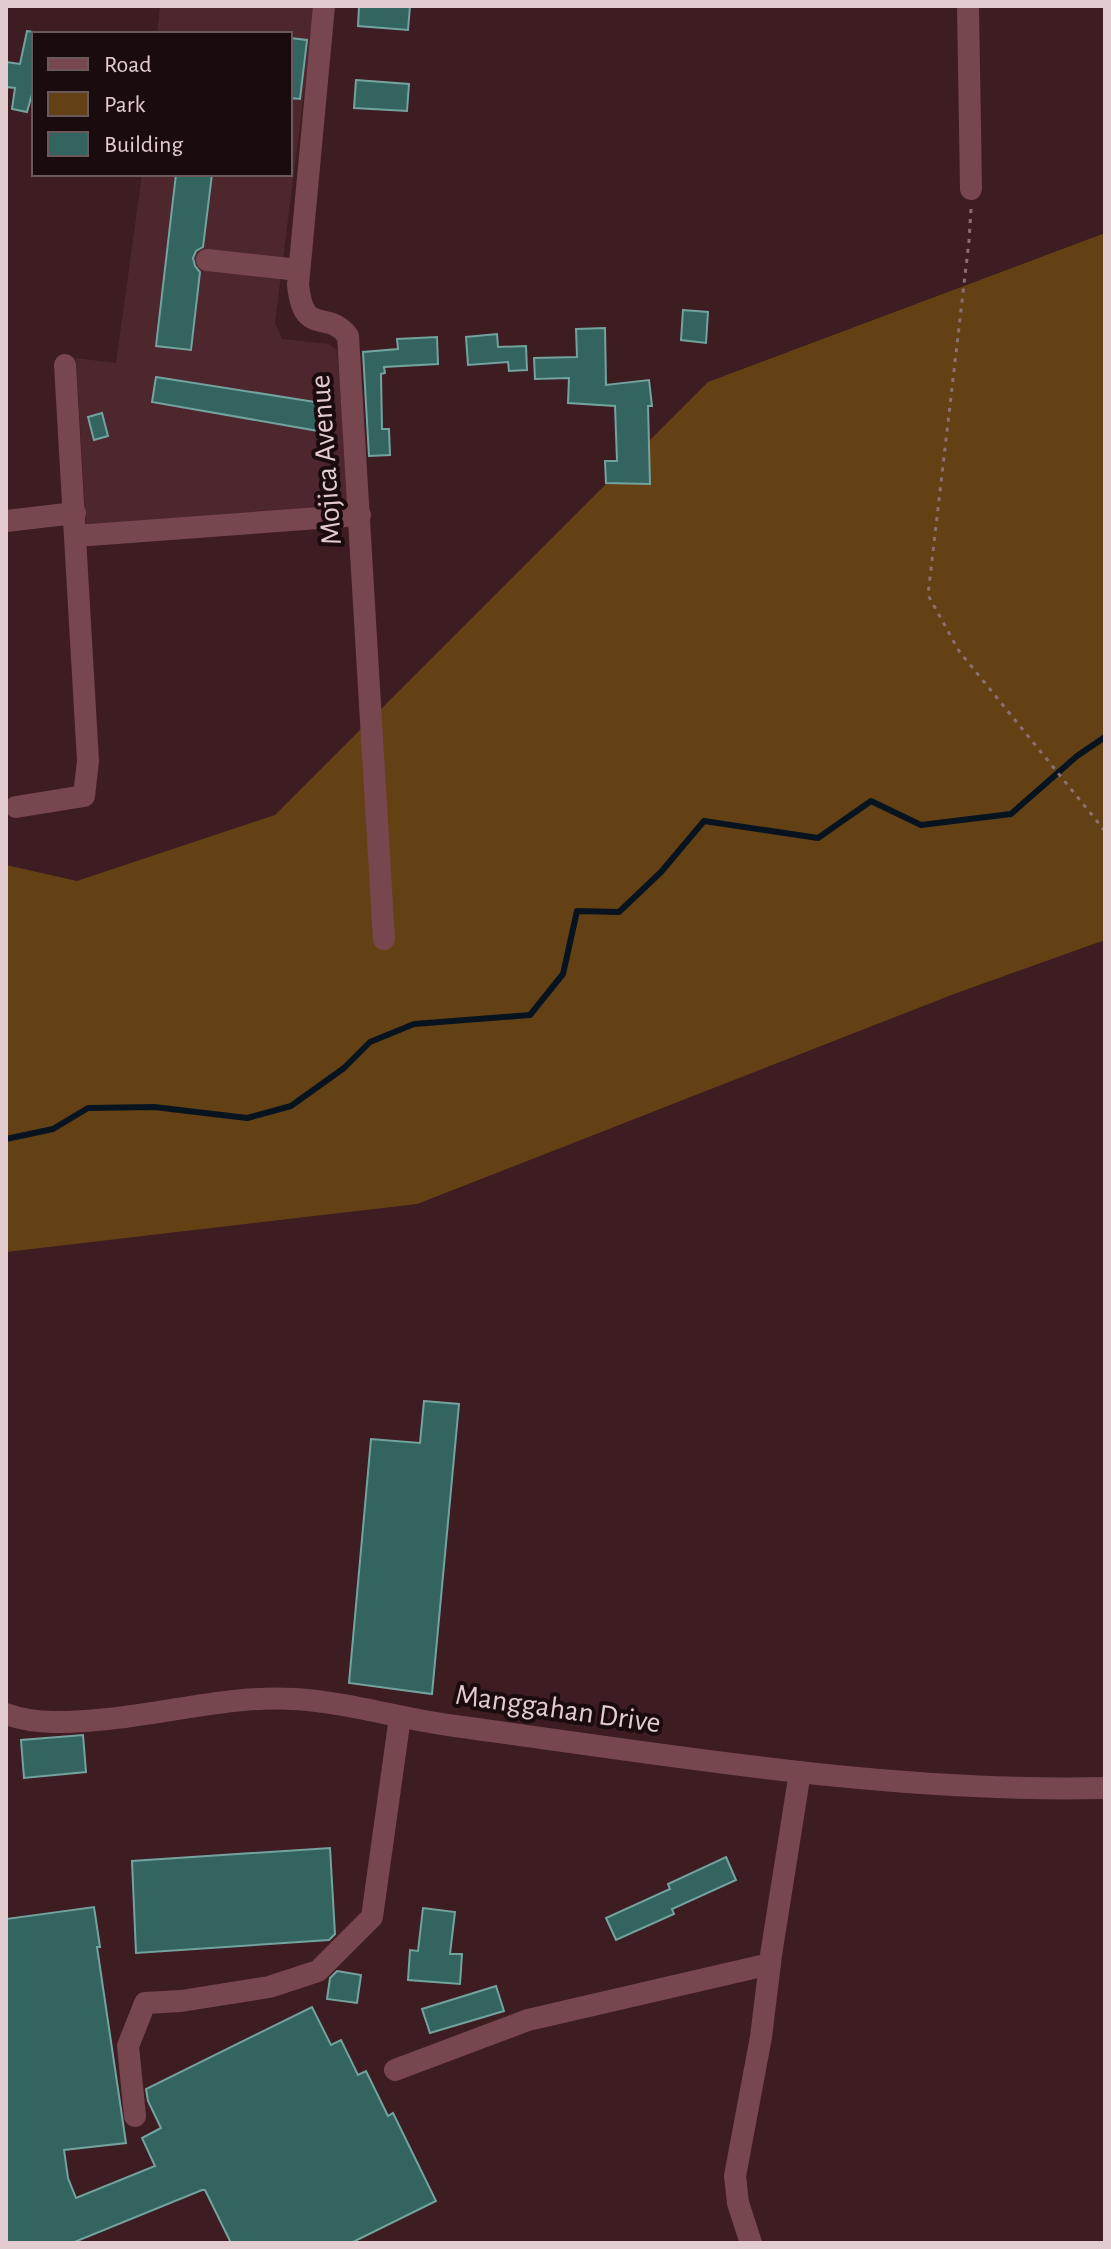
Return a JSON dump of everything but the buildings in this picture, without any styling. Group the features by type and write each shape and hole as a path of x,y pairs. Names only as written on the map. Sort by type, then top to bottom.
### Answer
{"street":[{"name":"Mojica Avenue","path":"324,6 299,270 300,304 305,314 318,322 338,327 348,336 384,939"},
{"path":"968,6 971,189"},
{"path":"207,260 299,270"},
{"path":"16,807 84,796 88,761 65,365"},
{"path":"6,521 75,513"},
{"path":"76,536 360,515"},
{"name":"Manggahan Drive","path":"6,1714 51,1723 163,1713 239,1701 294,1699 400,1717 800,1772 1000,1788 1105,1788"},
{"path":"135,2116 128,2046 145,2003 181,2001 269,1987 318,1971 372,1917 400,1717"},
{"path":"751,2243 738,2203 735,2176 761,2037 800,1772"},
{"path":"395,2070 528,2020 770,1964"}],"path":[{"path":"971,189 969,241 928,595 959,651 1105,831"}],"shaded area":[{"path":"160,6 315,6 275,323 282,339 329,344 337,350 350,507 86,528 76,358 116,363 142,176 292,176 292,32 157,32"}],"green space":[{"path":"1105,233 1105,940 954,994 417,1204 6,1252 6,865 77,881 275,815 708,382"}],"waterway":[{"path":"6,1139 53,1129 88,1108 154,1107 247,1118 291,1106 344,1068 370,1042 414,1024 530,1015 563,974 577,911 619,912 661,872 704,821 818,838 871,801 921,825 1011,814 1077,756 1105,737"}]}
